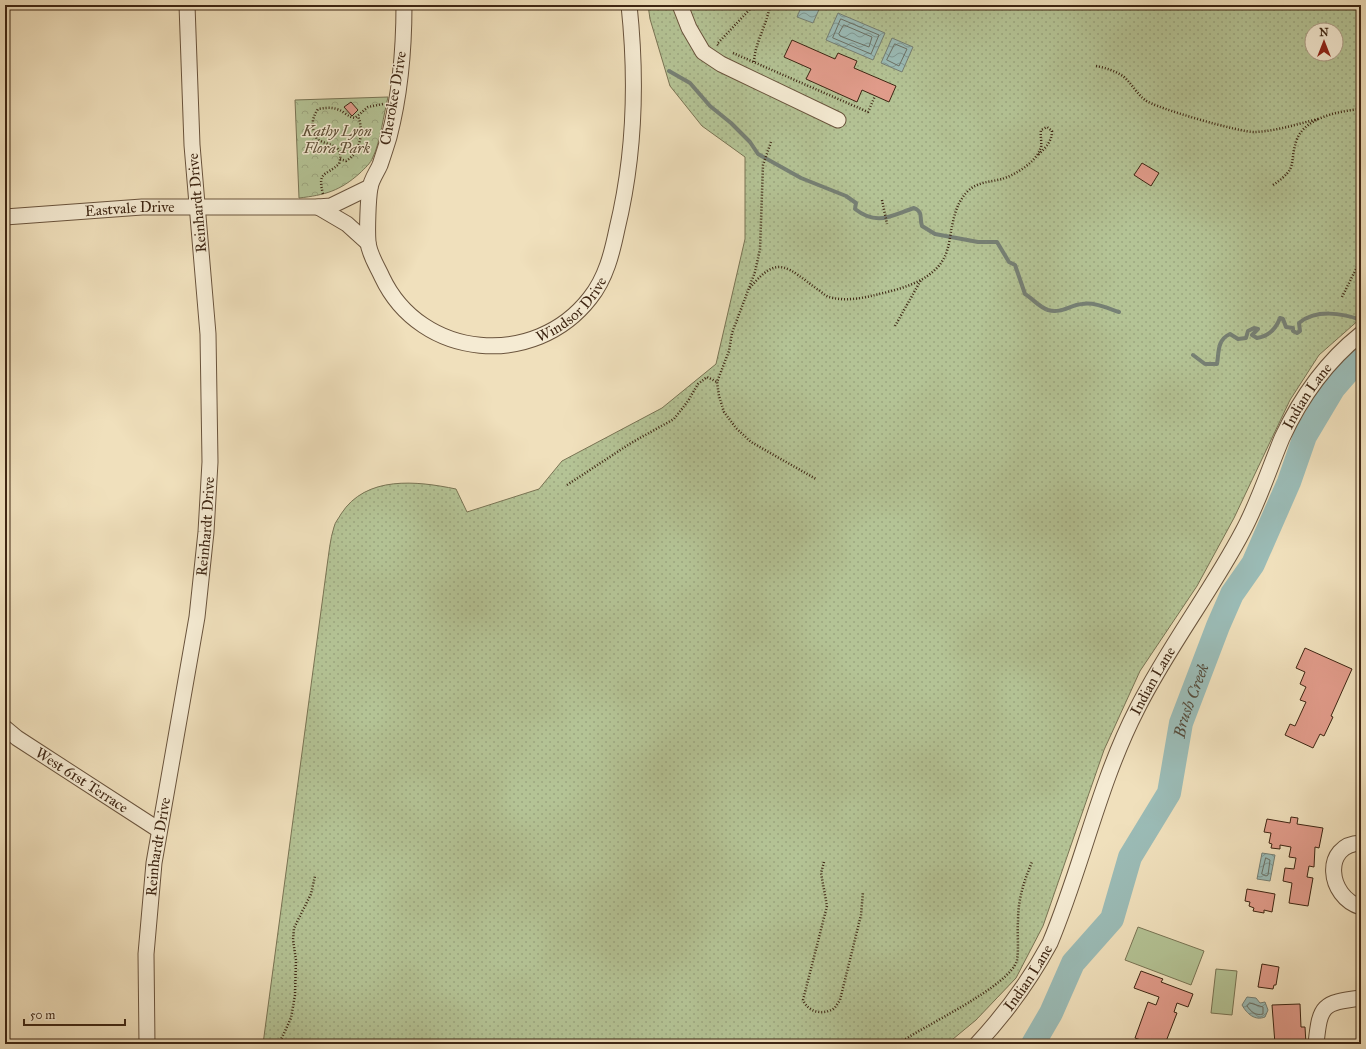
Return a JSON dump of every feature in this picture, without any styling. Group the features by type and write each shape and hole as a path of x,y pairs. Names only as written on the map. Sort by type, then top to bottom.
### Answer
{"street":[{"name":"Reinhardt Drive","path":"146,1044 146,954 154,863 197,617 206,532 210,455 208,349 198,206 192,145 187,5"},
{"name":"Cherokee Drive","path":"370,188 389,137 396,104 401,70 404,5"},
{"name":"Windsor Drive","path":"370,188 368,243 386,284 399,304 416,320 433,332 452,340 483,346 500,346 523,342 559,327 573,316 590,298 601,280 611,255 625,191 631,150 634,89 628,5"},
{"path":"680,5 689,28 703,52 721,64 838,120"},
{"name":"Eastvale Drive","path":"5,217 142,207 321,201 331,206 370,188"},
{"path":"321,201 368,243"},
{"name":"Indian Lane","path":"977,1044 1012,1004 1038,966 1050,943 1118,750 1136,710 1158,670 1243,532 1283,437 1303,400 1320,376 1349,343 1361,334"},
{"name":"West 61st Terrace","path":"5,728 17,738 159,830"},
{"path":"1361,843 1350,845 1343,850 1336,859 1333,869 1333,879 1339,890 1348,900 1361,907"},
{"path":"1316,1044 1321,1014 1329,1006 1342,1001 1361,998"}],"path":[{"path":"722,47 717,44 754,5"},
{"path":"754,62 754,49 764,27 770,5"},
{"path":"727,50 868,112 875,96"},
{"path":"1096,66 1111,70 1124,77 1145,100 1161,108 1240,131 1254,132 1272,130 1348,110 1361,109"},
{"path":"321,201 322,176 325,172 339,164 340,152 336,147 325,144 317,139 313,129 312,118 318,109 337,109 350,117 358,116 368,108 387,103"},
{"path":"340,159 346,161 351,158 360,144 361,127 358,116"},
{"path":"1273,185 1288,176 1293,165 1298,138 1304,127 1318,119"},
{"path":"750,288 761,275 772,269 783,267 796,272 828,297 844,300 878,294 922,279 928,276 945,258 952,225 960,200 969,190 983,182 1003,178 1020,170 1038,155 1052,138 1052,132 1047,127 1041,130 1041,146 1038,155"},
{"path":"771,142 763,165 760,249 750,288 732,333 729,351 717,382 719,396 724,412 736,428 751,442 816,478"},
{"path":"882,200 887,224"},
{"path":"1342,298 1361,259"},
{"path":"895,326 922,279"},
{"path":"568,485 631,443 674,419 688,401 698,384 707,378 717,382"},
{"path":"824,862 821,874 827,906 803,1000 810,1010 822,1013 833,1010 840,1000 861,915 863,892"},
{"path":"898,1044 940,1020 1003,979 1017,962 1018,918 1022,885 1032,862"},
{"path":"279,1044 291,1018 295,995 296,960 293,940 294,928 311,894 315,876"}],"green space":[{"path":"648,5 1361,5 1361,318 1319,355 1290,400 1234,518 1197,586 1140,671 1104,750 1043,926 1016,978 976,1020 947,1044 263,1044 330,546 336,522 341,514 352,501 364,493 378,487 393,484 425,484 456,489 467,512 539,489 562,461 662,408 716,364 745,239 745,157 702,126 670,86 650,19"},
{"name":"Kathy Lyon Flora Park","path":"388,97 378,144 372,159 367,166 353,179 339,188 324,194 299,198 295,100"},
{"path":"1138,927 1204,951 1191,985 1125,960"},
{"path":"1216,969 1237,971 1232,1015 1211,1013"}],"water":[{"path":"802,5 821,5 813,23 797,17"},
{"path":"838,13 885,33 873,60 826,40"},
{"path":"892,38 913,47 902,72 881,63"},
{"path":"1262,853 1275,855 1270,881 1257,879"},
{"path":"1247,997 1256,998 1260,1003 1265,1002 1268,1010 1265,1017 1258,1018 1252,1016 1246,1011 1242,1005"}],"building":[{"path":"792,40 835,59 838,53 857,61 854,68 896,86 889,102 862,90 857,102 806,79 811,69 784,57"},
{"path":"351,102 358,110 352,116 344,107"},
{"path":"1142,163 1159,173 1151,186 1134,175"},
{"path":"1305,648 1352,669 1331,716 1333,717 1324,736 1320,734 1313,748 1285,735 1290,724 1295,726 1306,702 1300,700 1306,687 1300,684 1305,672 1296,668"},
{"path":"1291,817 1298,818 1297,824 1323,828 1319,848 1315,847 1314,867 1309,866 1307,877 1313,878 1308,906 1289,903 1292,883 1283,881 1285,868 1294,869 1296,858 1289,857 1291,847 1280,845 1280,849 1271,848 1272,844 1269,843 1271,833 1264,832 1267,819 1290,823"},
{"path":"1247,889 1275,894 1272,912 1264,910 1264,913 1253,911 1254,908 1249,906 1250,902 1245,901"},
{"path":"1262,964 1279,967 1276,985 1274,985 1273,989 1258,987"},
{"path":"1141,971 1163,979 1161,982 1193,994 1188,1007 1177,1003 1174,1012 1177,1013 1165,1044 1140,1044 1141,1040 1135,1038 1148,1002 1156,1005 1159,997 1134,988"},
{"path":"1300,1004 1301,1027 1305,1027 1306,1044 1275,1044 1272,1005"}],"waterway":[{"path":"669,71 690,83 710,106 731,123 750,142 758,154 801,178 846,196 856,203 855,209 863,214 870,217 884,218 914,208 920,213 922,226 935,234 978,242 997,242 1009,262 1015,265 1025,294 1045,309 1057,311 1078,305 1092,304 1119,312"},
{"path":"1193,355 1205,364 1217,364 1219,347 1223,340 1230,334 1238,339 1246,338 1248,331 1254,328 1258,329 1252,335 1257,338 1265,336 1272,331 1280,318 1283,319 1286,327 1293,328 1293,331 1297,333 1300,331 1299,323 1321,314 1338,314 1361,320"},
{"name":"Brush Creek","path":"1033,1044 1051,1013 1073,963 1112,919 1130,857 1169,793 1181,723 1218,626 1232,594 1253,564 1289,482 1305,436 1333,389 1353,366 1361,360"}]}
